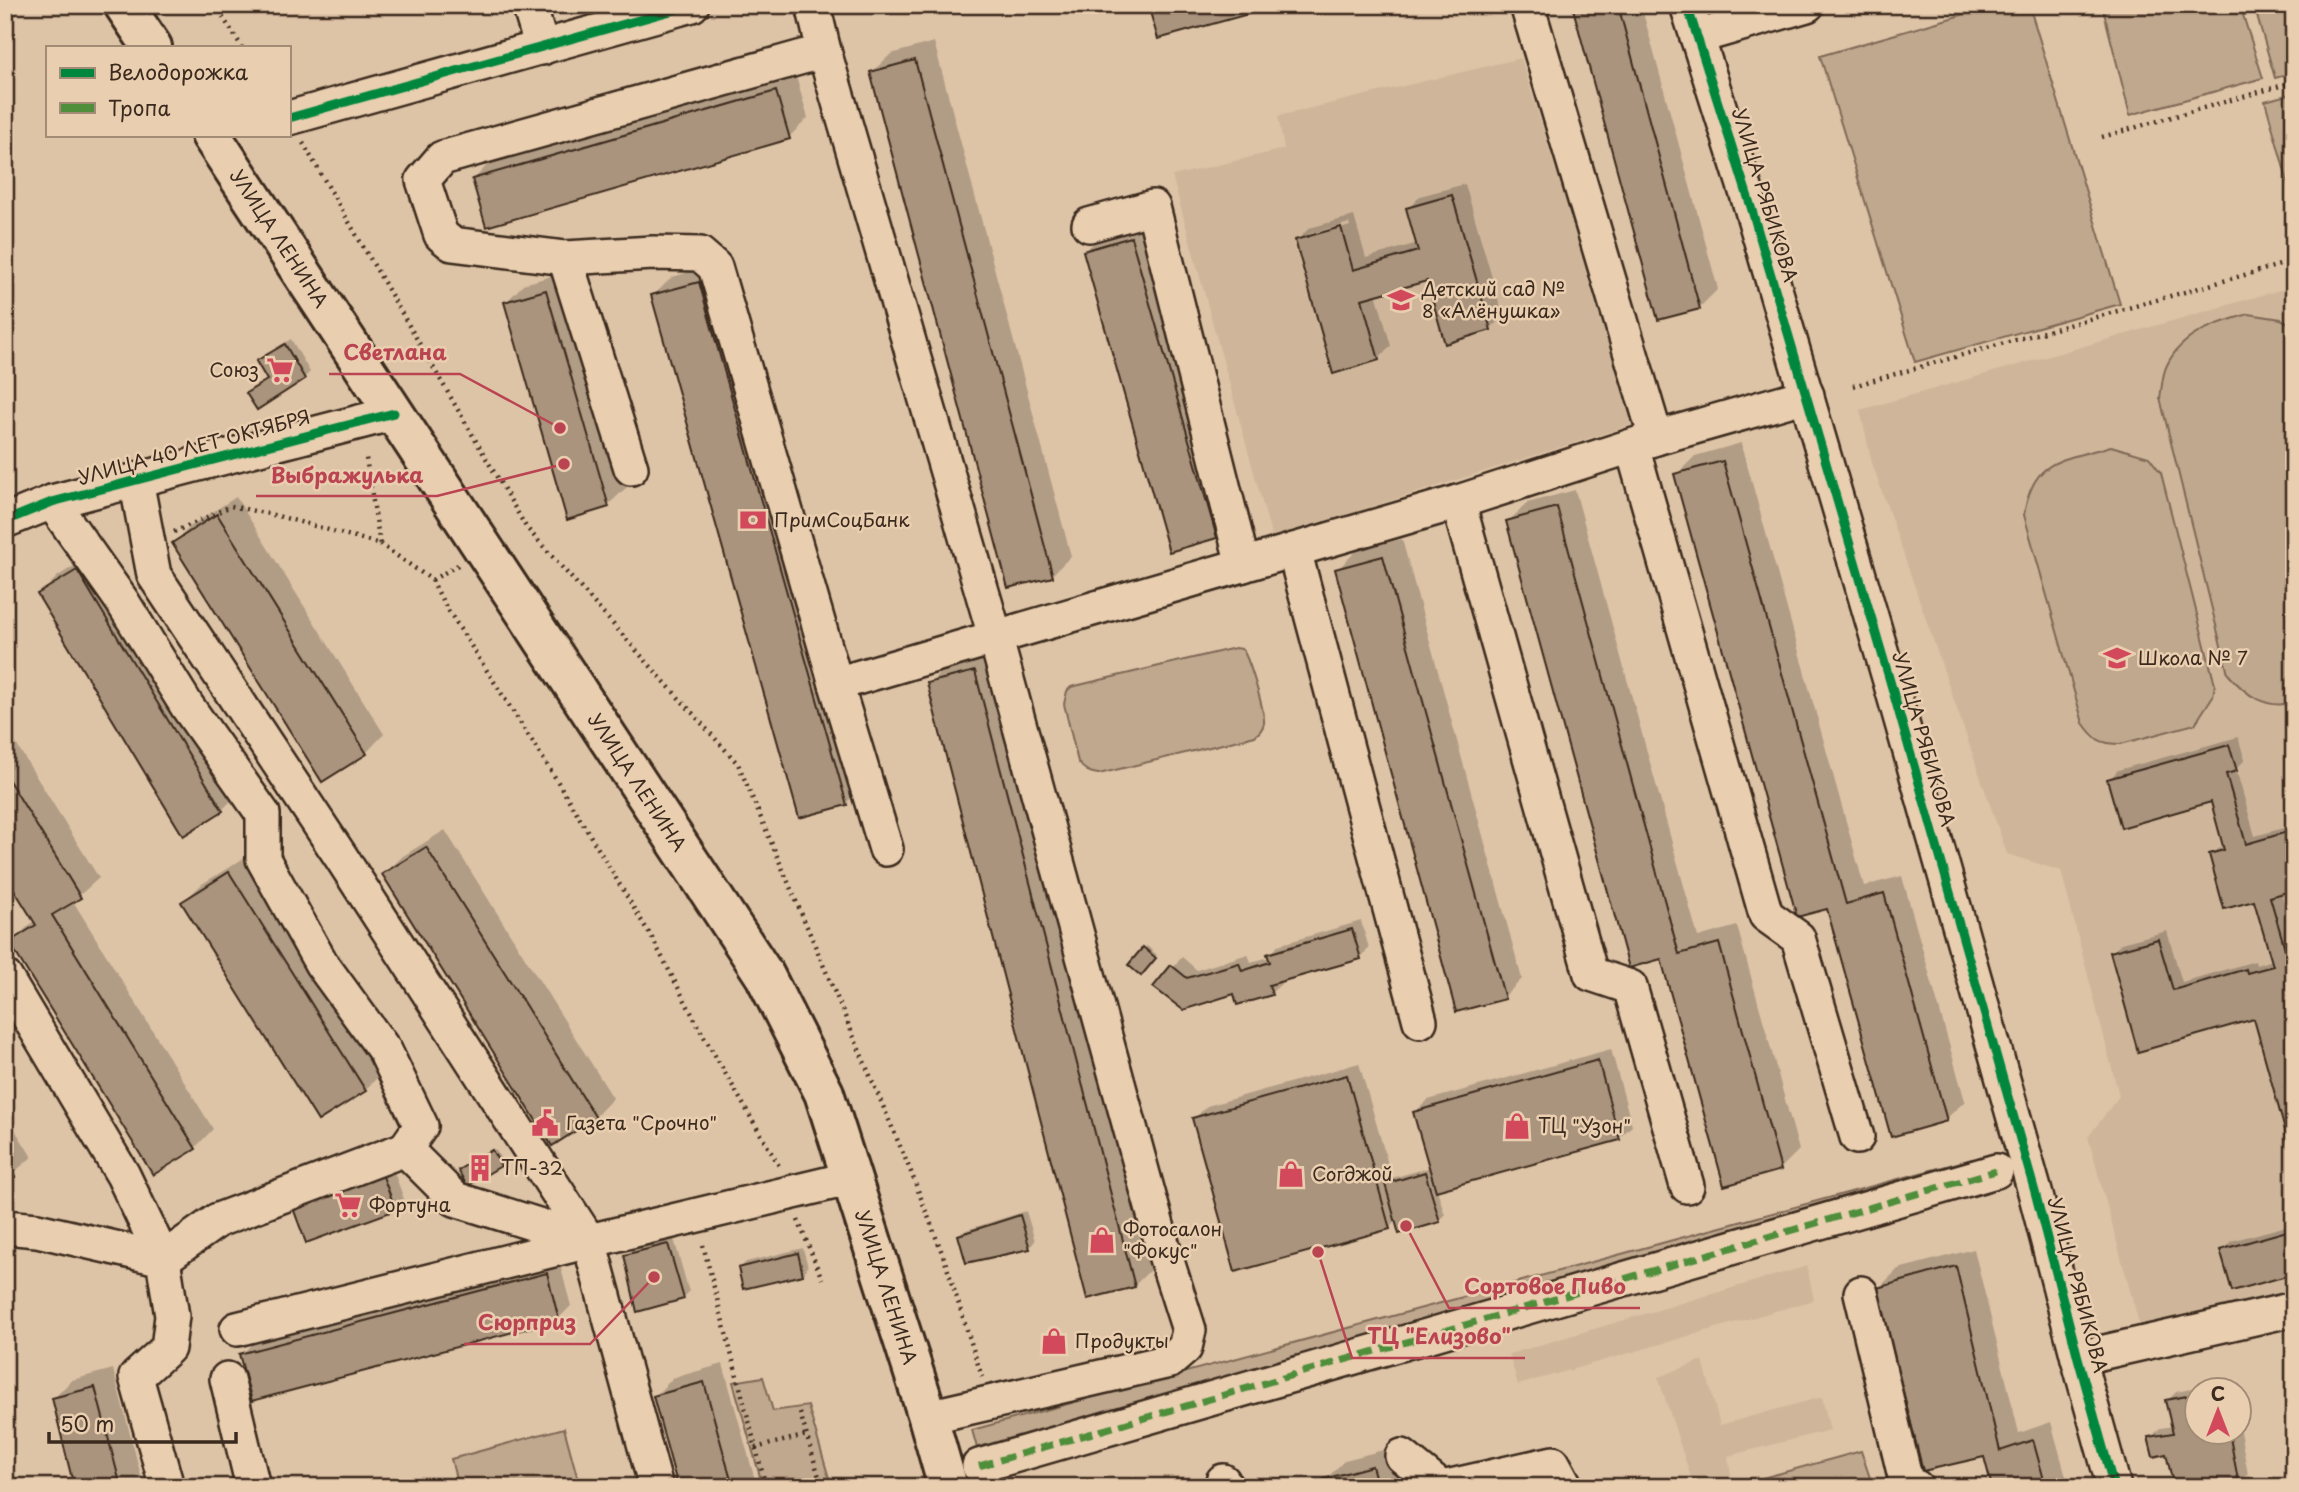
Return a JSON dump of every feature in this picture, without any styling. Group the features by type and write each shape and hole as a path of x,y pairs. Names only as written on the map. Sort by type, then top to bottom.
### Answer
{"main road":[{"path":"124,5 151,46"},
{"name":"УЛИЦА ЛЕНИНА","path":"224,139 394,413 765,976 824,1093 928,1417 964,1476"}],"street":[{"path":"529,5 542,48"},
{"path":"296,130 659,10 692,5"},
{"path":"813,5 824,51 995,636 1166,1258 1189,1330 1185,1348 1170,1361 928,1417"},
{"path":"1527,5 1644,442 1766,915 1798,938 1857,1137"},
{"name":"УЛИЦА РЯБИКОВА","path":"1687,5 1807,395 2035,1192 2114,1487"},
{"path":"1697,37 1807,5"},
{"path":"824,51 442,158 423,180 441,235 452,244 565,258 653,253 700,254 715,267 886,849"},
{"path":"1089,225 1153,208 1243,565"},
{"path":"565,258 631,468"},
{"path":"836,684 1458,502 1644,442 1807,395"},
{"name":"УЛИЦА 40 ЛЕТ ОКТЯБРЯ","path":"5,522 52,502 394,413"},
{"path":"136,480 154,575 341,857 589,1241 656,1487"},
{"path":"5,1227 37,1230 163,1259 218,1220 405,1149 421,1126 385,1051 321,963 263,859 263,814 187,706 122,601 52,502"},
{"path":"1458,502 1591,974 1630,987 1687,1186"},
{"path":"1294,550 1420,1021"},
{"path":"5,977 123,1175 163,1259 172,1316 168,1348 136,1377 167,1487"},
{"path":"405,1149 455,1199 589,1241"},
{"path":"964,1476 1996,1171"},
{"path":"236,1329 852,1178"},
{"path":"1861,1293 1908,1485 1916,1487"},
{"path":"2078,1358 2294,1309"},
{"path":"227,1379 253,1487"},
{"path":"1402,1455 1440,1487"},
{"path":"1446,1487 1553,1464 1566,1487"}],"path":[{"path":"215,5 241,46"},
{"path":"2102,137 2294,82"},
{"path":"296,130 526,527 738,764 911,1171 944,1258 990,1403"},
{"path":"1853,386 2294,261"},
{"path":"366,458 380,544"},
{"path":"148,543 232,506 380,544 432,580 443,602 553,774 652,938 702,1033 784,1174 787,1194 822,1279"},
{"path":"517,532 526,527"},
{"path":"432,580 464,562"},
{"path":"703,1245 766,1487"},
{"path":"800,1413 822,1487"},
{"path":"755,1448 807,1435"}],"shaded area":[{"path":"1996,5 2029,5 2120,304 1915,362 1820,56"},
{"path":"2102,5 2248,5 2250,12 2243,15 2263,78 2130,115"},
{"path":"2254,5 2294,5 2294,73 2275,78"},
{"name":"Детский сад № 8 «Алёнушка»","path":"1521,58 1635,424 1272,538 1172,176 1284,149 1278,116"},
{"path":"2294,93 2294,204 2265,101"},
{"name":"Школа № 7","path":"2294,286 2294,1294 2140,1327 2088,1137 2119,1096 2061,871 2007,854 1872,463 1860,410"},
{"path":"2249,314 2281,319 2294,326 2294,702 2284,704 2257,699 2228,674 2160,398 2165,369 2182,345 2202,331"},
{"path":"2111,446 2149,457 2161,473 2215,685 2213,696 2195,724 2121,744 2099,740 2083,723 2024,515 2034,482 2052,464"},
{"path":"1235,648 1242,649 1245,654 1262,708 1264,723 1255,736 1099,774 1087,771 1078,762 1064,704 1067,691 1071,687"},
{"path":"1972,1159 1981,1192 984,1473 972,1430"},
{"path":"1807,1266 1814,1300 1518,1385 1509,1354"},
{"path":"1703,1360 1720,1425 1822,1397 1830,1430 1728,1456 1733,1487 1694,1487 1658,1377"},
{"path":"763,1377 773,1411 808,1406 831,1485 849,1482 869,1487 763,1487 733,1382"},
{"path":"564,1428 580,1487 458,1487 451,1459"},
{"path":"1861,1451 1873,1487 1761,1487 1759,1479"}],"building":[{"path":"1148,5 1281,5 1158,39"},
{"path":"1572,5 1618,5 1700,309 1658,320"},
{"path":"915,60 1053,577 1008,588 870,72"},
{"path":"776,91 790,139 486,227 472,179"},
{"path":"1452,195 1491,330 1445,344 1427,281 1362,299 1379,360 1333,374 1295,240 1341,227 1353,270 1418,251 1406,208"},
{"path":"1131,237 1217,538 1169,552 1083,251"},
{"path":"699,282 847,805 799,818 651,295"},
{"path":"546,290 609,507 567,520 504,302"},
{"name":"Союз","path":"285,344 305,379 257,410 246,393 267,380 256,361"},
{"path":"1723,461 1846,904 1884,893 1947,1121 1891,1137 1827,909 1797,917 1674,474"},
{"path":"1557,507 1679,954 1719,943 1781,1170 1724,1186 1661,959 1629,968 1506,521"},
{"path":"217,514 367,754 322,782 172,543"},
{"path":"1383,556 1505,999 1456,1012 1335,569"},
{"path":"77,570 223,811 183,836 37,594"},
{"path":"975,671 1135,1287 1087,1299 927,683"},
{"path":"2229,745 2237,771 2226,774 2246,844 2294,830 2294,890 2270,897 2288,959 2294,957 2294,1151 2291,1152 2254,1019 2138,1052 2110,952 2158,939 2173,990 2246,969 2247,973 2273,966 2254,901 2224,909 2209,854 2224,850 2211,802 2121,828 2107,779"},
{"path":"5,774 81,898 52,915 196,1149 153,1175 9,942 36,925 5,875"},
{"path":"426,847 596,1118 552,1146 382,874"},
{"path":"229,872 366,1091 318,1121 181,902"},
{"path":"1352,929 1361,959 1269,985 1272,995 1237,1005 1234,994 1183,1010 1153,987 1171,965 1187,978 1239,963 1242,971 1270,962 1267,954"},
{"path":"1143,947 1156,958 1141,976 1128,965"},
{"name":"ТЦ \"Узон\"","path":"1598,1060 1620,1140 1436,1191 1413,1112"},
{"name":"Согджой","path":"1347,1075 1390,1229 1235,1272 1192,1118"},
{"name":"ТП-32","path":"492,1150 501,1166 467,1186 458,1170"},
{"path":"5,1162 15,1177 5,1182"},
{"path":"1425,1172 1440,1222 1399,1234 1385,1184"},
{"name":"Фортуна","path":"382,1174 396,1210 306,1243 293,1208"},
{"path":"1020,1215 1030,1249 966,1263 958,1235"},
{"path":"2294,1229 2294,1274 2232,1291 2220,1250"},
{"path":"668,1244 684,1299 637,1312 624,1255"},
{"path":"798,1253 803,1275 743,1289 738,1268"},
{"path":"1956,1266 2000,1451 2033,1440 2046,1487 1992,1487 1984,1457 1923,1471 1877,1288"},
{"path":"547,1273 559,1320 252,1401 239,1354"},
{"path":"704,1382 733,1487 678,1487 653,1396"},
{"path":"95,1387 121,1487 74,1487 52,1398"},
{"path":"2184,1397 2184,1446 2232,1446 2239,1485 2174,1487 2166,1454 2153,1457 2148,1437 2173,1433 2165,1400"},
{"path":"1372,1466 1378,1487 1326,1487 1324,1479"}],"marked path":[{"path":"979,1466 1996,1171"}],"cycle path":[{"path":"290,118 692,5"},
{"path":"1687,5 1751,207 1890,681 2035,1192 2114,1487"},
{"path":"5,521 52,502 394,413"}],"place":[{"name":"Детский сад № 8 «Алёнушка»","path":"1401,300"},
{"name":"Союз","path":"280,370"},
{"name":"Светлана","path":"560,428"},
{"name":"Выбражулька","path":"564,464"},
{"name":"ПримСоцБанк","path":"753,520"},
{"name":"Школа № 7","path":"2117,658"},
{"name":"Газета \"Срочно\"","path":"545,1123"},
{"name":"ТЦ \"Узон\"","path":"1517,1126"},
{"name":"ТП-32","path":"480,1168"},
{"name":"Согджой","path":"1291,1174"},
{"name":"Фортуна","path":"348,1205"},
{"name":"Сортовое Пиво","path":"1406,1226"},
{"name":"Фотосалон \"Фокус\"","path":"1102,1240"},
{"name":"ТЦ \"Елизово\"","path":"1318,1252"},
{"name":"Сюрприз","path":"654,1277"},
{"name":"Продукты","path":"1054,1341"}]}
